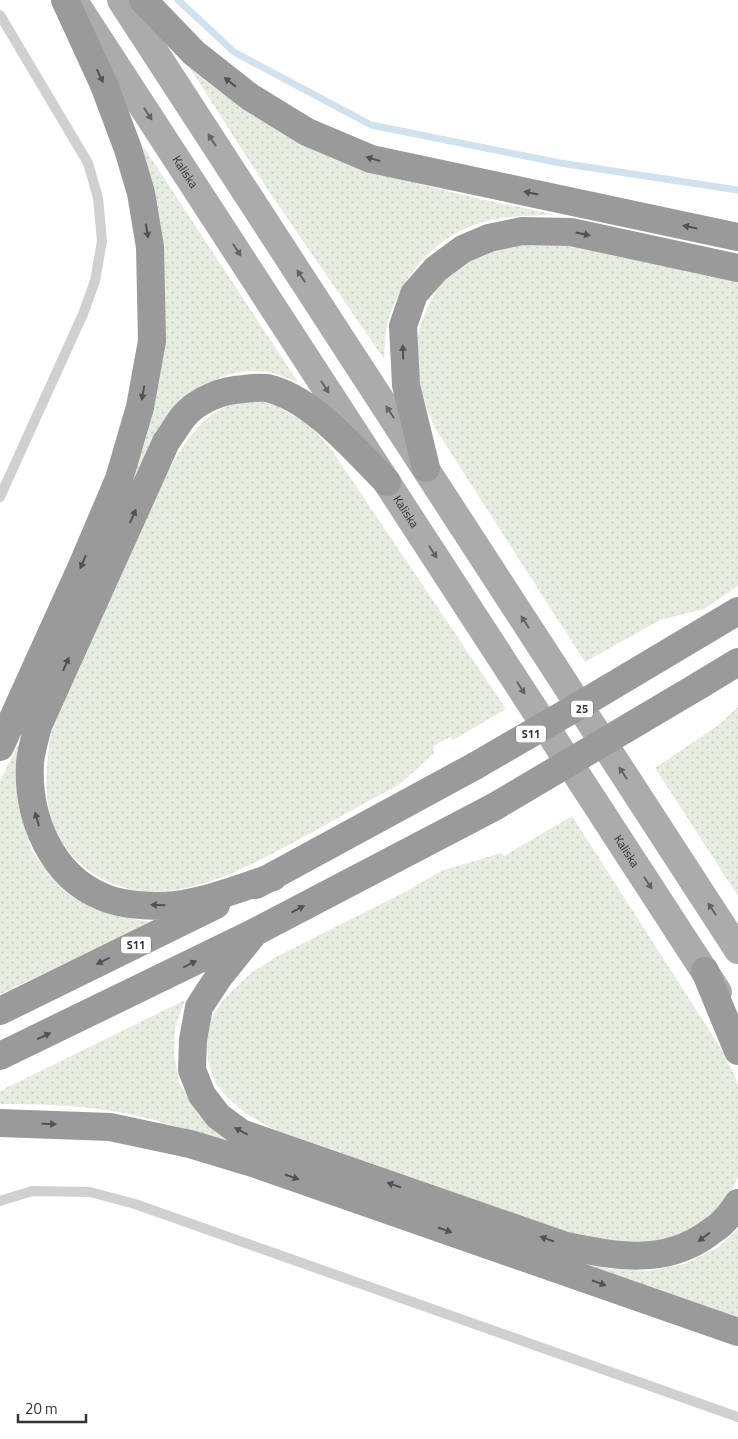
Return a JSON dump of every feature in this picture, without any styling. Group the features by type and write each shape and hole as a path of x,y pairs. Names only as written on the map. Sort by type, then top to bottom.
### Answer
{"highway":[{"path":"0,747 119,479 140,408 152,341 150,247 141,193 128,149 104,85 65,0"},
{"path":"143,0 194,54 250,98 306,132 371,159 738,237"},
{"path":"426,468 406,385 403,326 414,294 436,269 463,249 489,238 522,231 571,232 738,268"},
{"path":"272,877 214,897 164,906 132,904 104,898 86,888 65,872 50,851 36,821 30,762 38,726 166,442 184,416 206,398 236,389 265,388 284,393 299,401 332,427 387,482"},
{"name":"S11","path":"0,1011 272,877 475,766 738,610"},
{"path":"0,1056 255,932 494,806 738,662"},
{"path":"255,932 218,978 199,1007 193,1040 192,1070 202,1095 218,1116 242,1133 566,1246 607,1254 638,1256 668,1252 696,1243 724,1222 738,1203"},
{"path":"704,971 738,1051"},
{"path":"0,1123 110,1127 190,1144 252,1163 738,1332"}],"main road":[{"name":"Kaliska","path":"74,0 738,1022"},
{"path":"121,0 426,468"},
{"name":"25","path":"426,468 738,950"}],"lane":[{"path":"0,15 88,163 98,198 102,241 95,281 83,314 0,497"},
{"path":"0,1201 32,1191 90,1192 135,1204 738,1417"}],"shaded area":[{"path":"186,62 211,84 251,114 294,139 325,153 390,176 423,185 556,215 487,221 462,230 435,248 413,271 396,299 387,325 384,359 270,193"},
{"path":"143,146 298,382 270,372 246,371 230,374 202,385 185,396 128,490 142,449 155,395"},
{"path":"535,243 563,244 738,279 738,586 704,609 660,620 585,662 435,428 422,392 418,373 416,354 422,321 432,298 445,278 459,266 486,252"},
{"path":"256,401 272,403 308,424 331,449 506,709 453,740 450,737 433,746 434,753 396,786 235,872 191,887 169,891 157,892 122,887 101,878 81,864 58,835 48,803 47,768 51,732 166,475 178,455 191,435 217,411 231,405"},
{"path":"738,707 738,896 655,768 720,724"},
{"path":"26,729 16,772 18,805 32,852 52,877 81,901 113,915 149,922 110,943 0,994 0,781"},
{"path":"572,816 720,1047 735,1076 738,1087 738,1176 725,1200 705,1220 680,1235 654,1242 627,1243 581,1237 273,1129 245,1113 216,1084 208,1061 207,1041 211,1020 223,1000 251,973 276,957 407,891 441,871 501,853 504,856"},
{"path":"185,1000 175,1027 174,1054 179,1082 199,1115 235,1145 171,1125 122,1113 67,1106 0,1104 0,1091"},
{"path":"738,1229 738,1320 549,1255 610,1269 649,1271 684,1264 719,1247"}],"waterway":[{"path":"178,0 234,52 371,125 560,163 738,190"}]}
